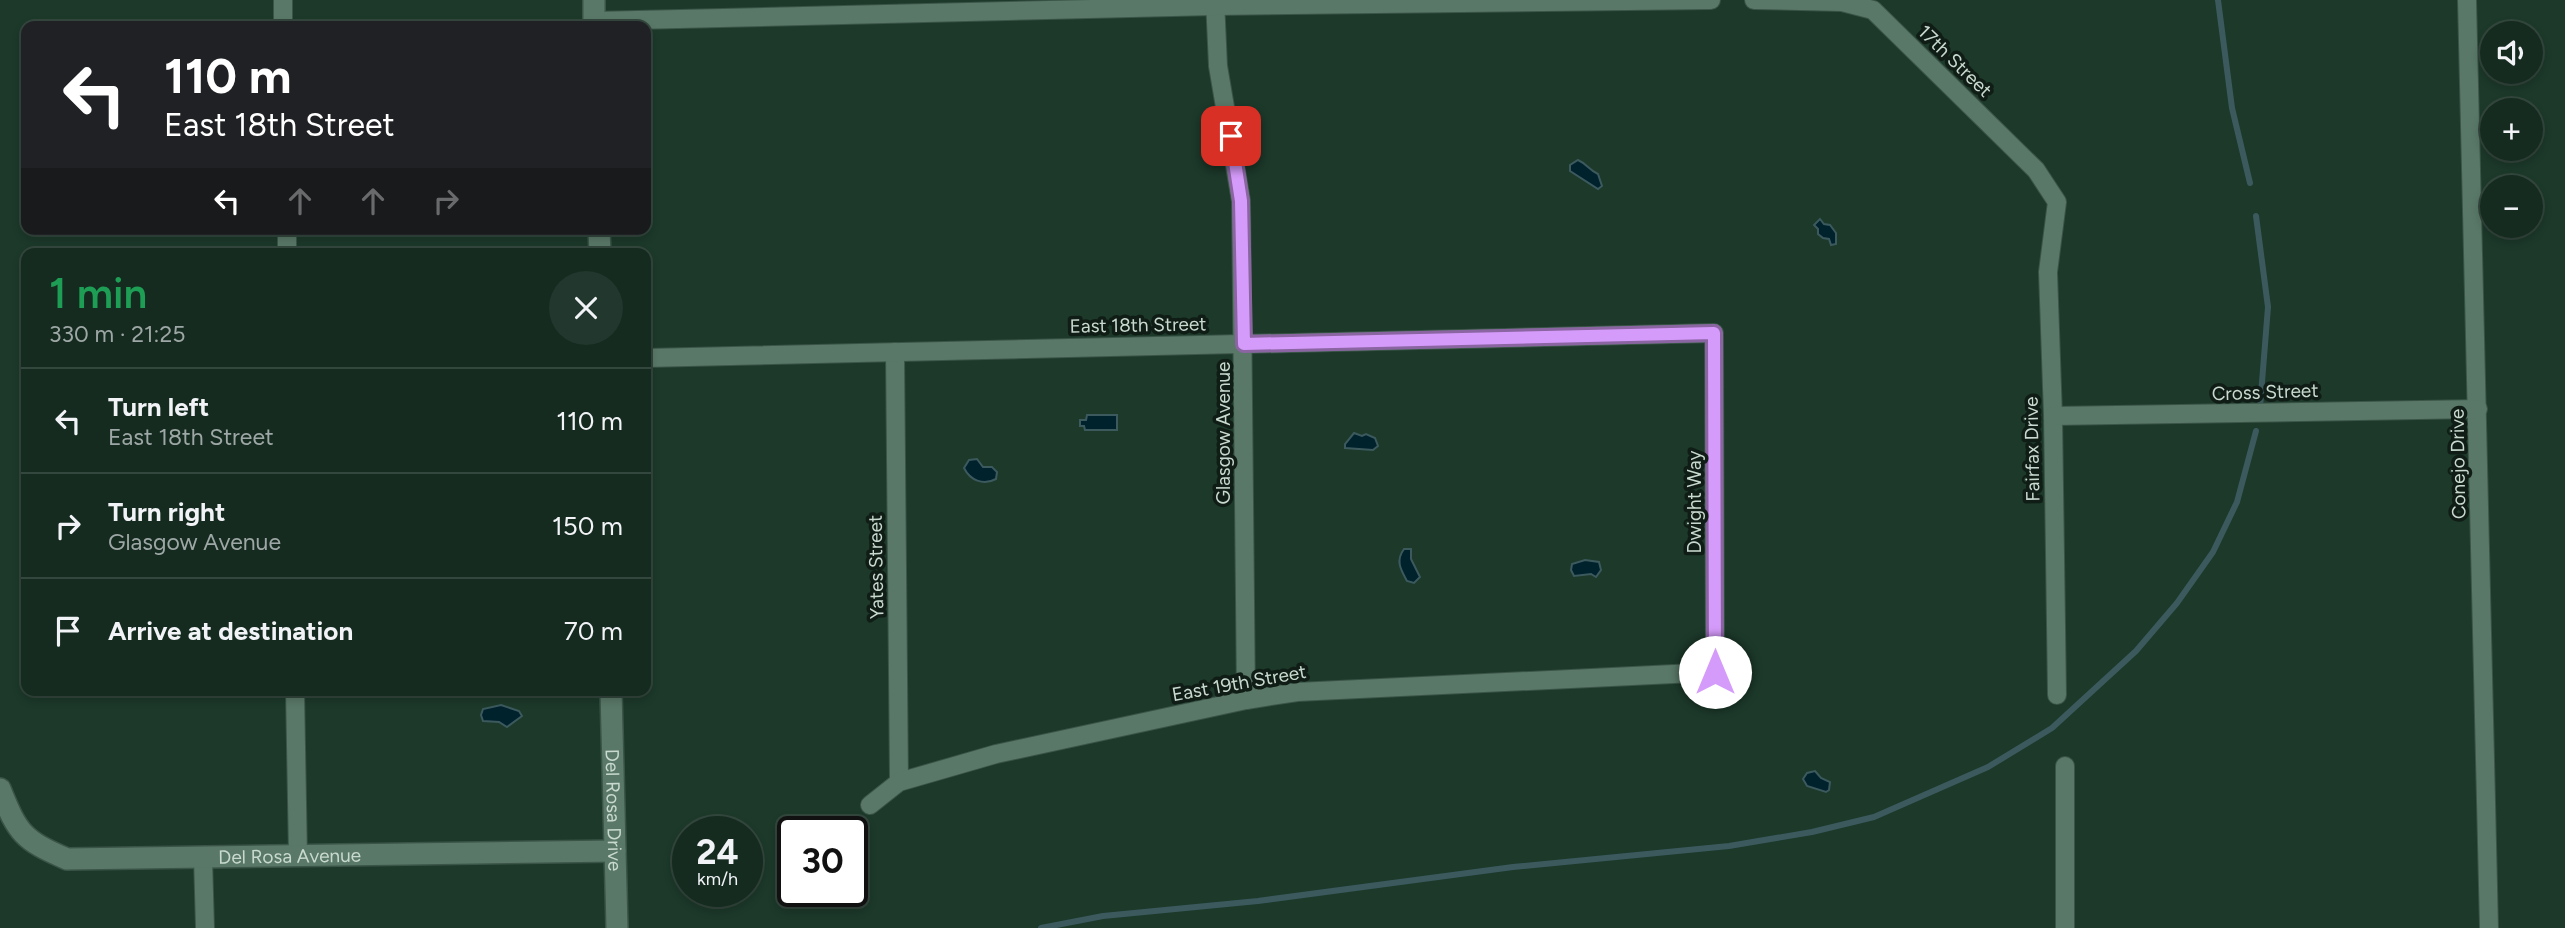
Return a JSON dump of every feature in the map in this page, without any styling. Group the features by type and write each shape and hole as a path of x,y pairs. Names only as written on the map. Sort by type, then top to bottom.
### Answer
{"street":[{"path":"283,0 283,21"},
{"path":"594,16 1215,3 1711,0"},
{"name":"17th Street","path":"1754,0 1842,2 1873,10 2036,170 2057,202"},
{"name":"Conejo Drive","path":"2467,0 2489,928"},
{"name":"Glasgow Avenue","path":"1215,3 1218,66 1241,201 1246,700"},
{"name":"Fairfax Drive","path":"2057,202 2048,272 2057,695"},
{"name":"East 18th Street","path":"651,358 1714,333"},
{"name":"Dwight Way","path":"1714,333 1715,672"},
{"name":"Yates Street","path":"895,352 900,782"},
{"name":"Cross Street","path":"2053,416 2478,409"},
{"name":"East 19th Street","path":"870,805 900,782 996,754 1246,700 1297,692 1715,672"},
{"path":"295,696 298,857"},
{"name":"Del Rosa Drive","path":"611,696 617,928"},
{"path":"2065,766 2065,928"},
{"name":"Del Rosa Avenue","path":"0,789 13,822 34,845 67,859 615,851"},
{"path":"203,858 205,928"}],"water":[{"path":"1578,160 1598,174 1602,186 1598,189 1570,171 1570,165"},
{"path":"1820,219 1836,233 1836,244 1831,245 1829,239 1818,234 1814,225"},
{"path":"1087,415 1117,415 1117,430 1085,430 1084,426 1080,426 1080,420 1086,420"},
{"path":"1354,433 1375,438 1378,446 1373,450 1345,448"},
{"path":"977,459 983,467 992,467 997,472 996,479 982,482 970,476 964,468 969,460"},
{"path":"1404,549 1411,549 1411,559 1420,577 1414,583 1407,581 1400,565"},
{"path":"1585,560 1599,562 1601,570 1596,577 1591,574 1574,576 1572,564"},
{"path":"501,705 519,711 522,716 507,727 499,722 483,721 483,709"},
{"path":"1815,771 1830,782 1826,792 1807,786 1803,779 1807,773"}],"waterway":[{"path":"2218,0 2232,108 2250,183"},
{"path":"2256,216 2268,307 2260,407"},
{"path":"1041,928 1103,916 1258,901 1513,867 1729,846 1812,832 1874,817 1988,767 2052,728 2136,651 2177,603 2213,552 2237,502 2256,431"}],"route":[{"path":"1231,136 1241,201 1244,344 1714,333 1715,672"}]}
